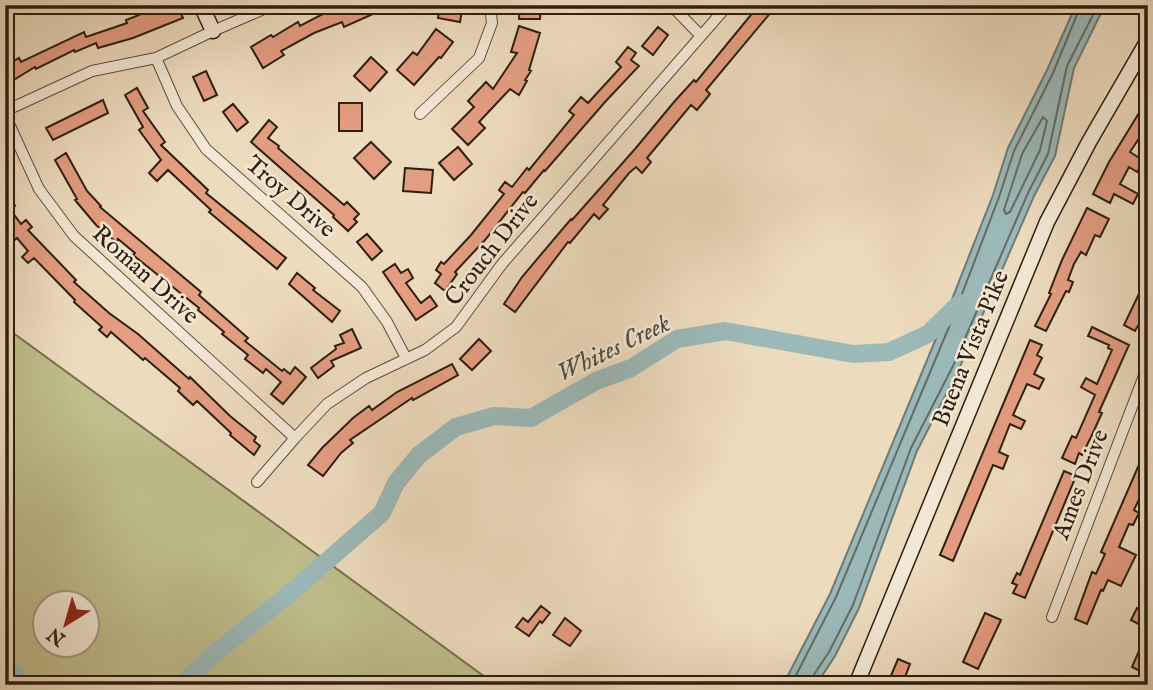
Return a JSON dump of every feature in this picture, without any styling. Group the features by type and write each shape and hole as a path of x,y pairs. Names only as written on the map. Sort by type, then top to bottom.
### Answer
{"main road":[{"path":"201,5 213,31"},
{"name":"Buena Vista Pike","path":"856,685 1047,222 1148,40"}],"street":[{"path":"5,113 92,71 156,58 273,5"},
{"path":"420,114 480,58 492,23 490,5"},
{"path":"671,5 701,36"},
{"name":"Crouch Drive","path":"257,482 327,404 366,378 425,349 456,327 502,264 728,5"},
{"name":"Troy Drive","path":"156,58 177,106 206,149 362,287 387,322 407,358"},
{"name":"Roman Drive","path":"5,113 39,189 74,236 295,438"},
{"name":"Ames Drive","path":"1052,617 1148,365"}],"shaded area":[{"path":"5,327 496,685 5,685"}],"water":[{"path":"1076,5 1105,5 1074,68 1055,156 1034,196 959,369 917,451 859,608 835,656 816,685 783,685 830,594 947,312 993,195 1008,148"}],"building":[{"path":"164,5 177,5 183,18 133,38 98,48 96,43 75,52 74,50 5,82 5,66 19,58 21,62 84,32 86,37 127,23 126,20"},
{"path":"340,5 393,5 344,27 342,22 314,33 281,51 284,55 263,68 251,47 298,22 300,26"},
{"path":"440,5 463,5 460,22 438,18"},
{"path":"520,5 541,5 540,19 519,19"},
{"path":"759,5 777,5 706,90 710,94 697,110 691,105 647,158 651,162 642,173 636,167 629,173 603,205 608,209 599,219 594,214 570,243 568,242 515,312 504,304 522,277 571,219 694,80 696,82"},
{"path":"519,26 540,33 529,70 531,71 525,80 527,81 519,95 510,89 479,122 485,128 468,145 452,129 474,107 468,101 486,82 493,89 517,53 511,52"},
{"path":"658,27 668,35 653,55 642,46"},
{"path":"436,29 453,42 414,85 397,70 413,52 417,55"},
{"path":"628,47 636,53 631,60 639,66 525,193 523,192 485,240 455,272 457,274 445,291 435,283 441,274 436,270 441,262 444,264 471,235 504,194 499,190 505,182 512,187 527,168 529,170 574,115 569,111 581,97 588,103 621,67 616,62"},
{"path":"371,57 387,72 370,91 354,76"},
{"path":"206,71 217,95 204,101 193,77"},
{"path":"137,88 148,108 143,111 165,142 161,145 208,190 206,193 286,258 277,269 209,212 211,210 168,170 157,181 149,173 161,160 139,130 143,127 125,95"},
{"path":"103,100 108,113 53,140 46,128"},
{"path":"339,103 362,103 362,131 339,131"},
{"path":"233,104 248,122 237,131 223,112"},
{"path":"1142,108 1148,111 1148,125 1130,152 1144,161 1137,172 1129,167 1120,184 1138,194 1133,204 1114,194 1110,203 1093,194"},
{"path":"269,120 277,127 268,138 344,205 347,202 359,214 354,219 357,222 348,231 334,215 251,142"},
{"path":"371,142 391,162 374,179 354,158"},
{"path":"458,147 472,164 454,180 439,163"},
{"path":"66,153 87,191 100,207 201,292 199,295 248,338 245,341 282,371 284,369 290,374 295,367 306,377 283,404 271,394 281,382 266,369 263,373 245,359 248,355 222,334 224,332 198,310 199,308 133,255 135,253 118,239 116,242 96,225 75,200 77,199 55,160"},
{"path":"405,168 433,170 431,193 403,191"},
{"path":"5,187 15,206 10,209 21,224 26,220 32,227 28,230 76,280 74,282 189,379 190,377 256,437 254,441 260,446 254,455 197,401 193,405 178,391 180,388 145,358 143,360 111,332 107,337 99,330 102,327 74,302 34,258 28,263 22,257 28,251 17,238 5,248"},
{"path":"1087,208 1109,219 1100,237 1095,235 1086,255 1081,252 1074,264 1068,280 1073,282 1069,292 1066,291 1046,331 1035,326"},
{"path":"367,234 382,251 372,260 357,242"},
{"path":"395,264 401,273 408,269 413,278 406,283 421,303 430,296 437,306 416,320 383,272"},
{"path":"297,273 315,288 313,290 340,311 332,322 289,284"},
{"path":"1148,275 1148,308 1135,331 1124,325"},
{"path":"1092,327 1129,345 1099,412 1102,413 1075,464 1062,458 1072,436 1076,438 1095,395 1081,387 1086,378 1097,384 1112,350 1108,348 1109,345 1088,336"},
{"path":"352,329 361,348 331,361 334,366 318,378 311,368 336,349 335,346 344,343 340,335"},
{"path":"479,339 491,351 472,370 460,359"},
{"path":"1030,340 1042,345 1037,355 1042,358 1034,374 1044,379 1039,389 1027,384 1013,415 1025,421 1021,429 1010,424 999,452 1008,456 1003,469 993,465 953,561 940,555"},
{"path":"452,364 458,375 413,400 412,398 350,440 353,443 341,453 323,476 308,465 353,418 369,406 372,410 397,392"},
{"path":"1148,444 1148,480 1134,510 1139,513 1133,525 1129,524 1119,547 1136,555 1121,586 1108,580 1087,624 1075,619 1092,572 1096,574 1105,554 1101,552"},
{"path":"1064,471 1076,476 1025,598 1013,593 1017,585 1012,583 1017,573 1020,575"},
{"path":"1148,598 1148,629 1131,620 1137,608 1141,611"},
{"path":"541,606 550,613 529,636 516,627 523,618 528,622"},
{"path":"985,613 1001,620 978,669 963,662"},
{"path":"565,618 581,631 570,646 553,635"},
{"path":"1148,630 1148,664 1144,673 1132,667"},
{"path":"898,659 910,664 902,685 887,685"}],"waterway":[{"name":"Whites Creek","path":"182,685 215,653 287,596 382,513 396,483 419,455 456,427 494,416 531,418 596,381 631,368 677,339 725,331 853,354 889,352 928,334 960,303"},
{"name":"Whites Creek","path":"5,664 23,685"}]}
